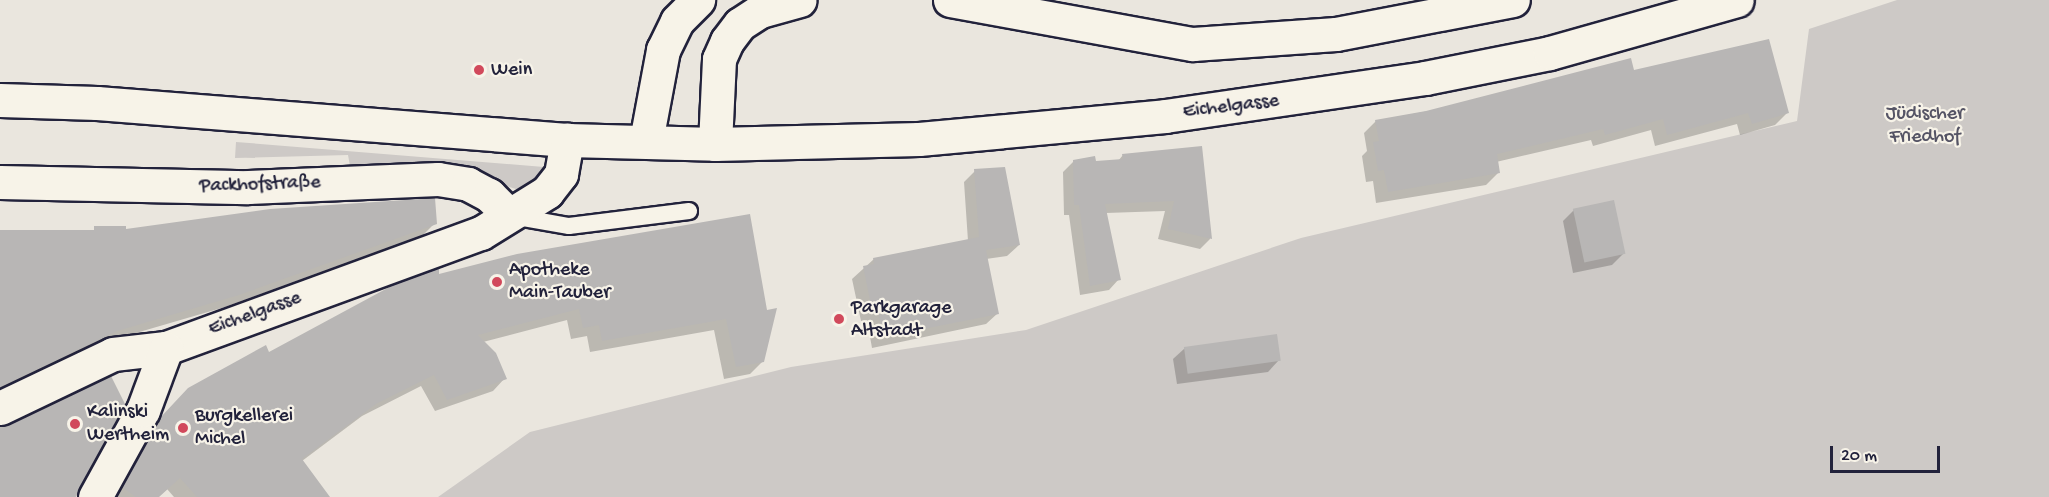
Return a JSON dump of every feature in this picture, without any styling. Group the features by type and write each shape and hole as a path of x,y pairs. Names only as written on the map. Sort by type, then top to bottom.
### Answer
{"street":[{"path":"646,141 663,50 677,21 698,0"},
{"path":"715,144 719,59 727,41 740,24 760,11 800,0"},
{"path":"950,0 1193,44 1336,34 1513,0"},
{"name":"Eichelgasse","path":"0,100 97,103 567,140 715,144 919,139 1305,98 1550,53 1737,0"},
{"name":"Eichelgasse","path":"0,408 112,354 166,348 481,233 547,192 561,174 567,140"},
{"name":"Packhofstraße","path":"0,182 237,188 438,179 468,184 489,195 509,215"},
{"path":"95,497 143,410 166,348"}],"lane":[{"path":"509,215 569,226 689,211"}],"green space":[{"name":"Jüdischer Friedhof","path":"1897,0 2049,0 2049,497 438,497 530,432 791,367 1026,330 1301,238 1797,121 1809,29"},
{"path":"236,142 544,167 544,170 532,186 516,189 444,166 350,166 348,155 235,158"}],"building":[{"path":"1769,39 1789,113 1752,124 1748,113 1667,135 1663,119 1605,135 1603,129 1497,154 1500,173 1388,192 1384,170 1378,171 1373,142 1379,141 1375,120 1426,111 1631,58 1634,70"},
{"path":"1202,146 1212,239 1168,229 1174,201 1105,204 1121,280 1090,286 1079,205 1074,205 1073,160 1095,156 1096,161 1123,159 1122,154"},
{"path":"1005,167 1020,245 986,250 999,314 883,337 878,310 872,310 863,266 874,264 873,258 979,237 974,169"},
{"path":"435,198 437,224 239,295 117,331 0,387 0,230 94,230 94,226 126,226 126,229 270,209"},
{"path":"1614,200 1625,254 1584,263 1573,209"},
{"path":"750,214 767,310 777,308 764,362 736,367 726,319 602,341 599,325 583,328 579,309 478,335 496,353 507,379 447,400 434,375 376,404 302,459 330,497 197,497 180,478 159,497 136,497 122,487 159,419 188,388 266,345 269,352 395,284 439,268 439,274 517,254"},
{"path":"1277,334 1281,361 1188,374 1184,347"},
{"path":"111,376 125,404 76,497 0,497 0,426"}],"place":[{"name":"Wein","path":"479,70"},
{"name":"Apotheke Main-Tauber","path":"497,282"},
{"name":"Parkgarage Altstadt","path":"839,319"},
{"name":"Kalinski Wertheim","path":"75,424"},
{"name":"Burgkellerei Michel","path":"183,428"}]}
